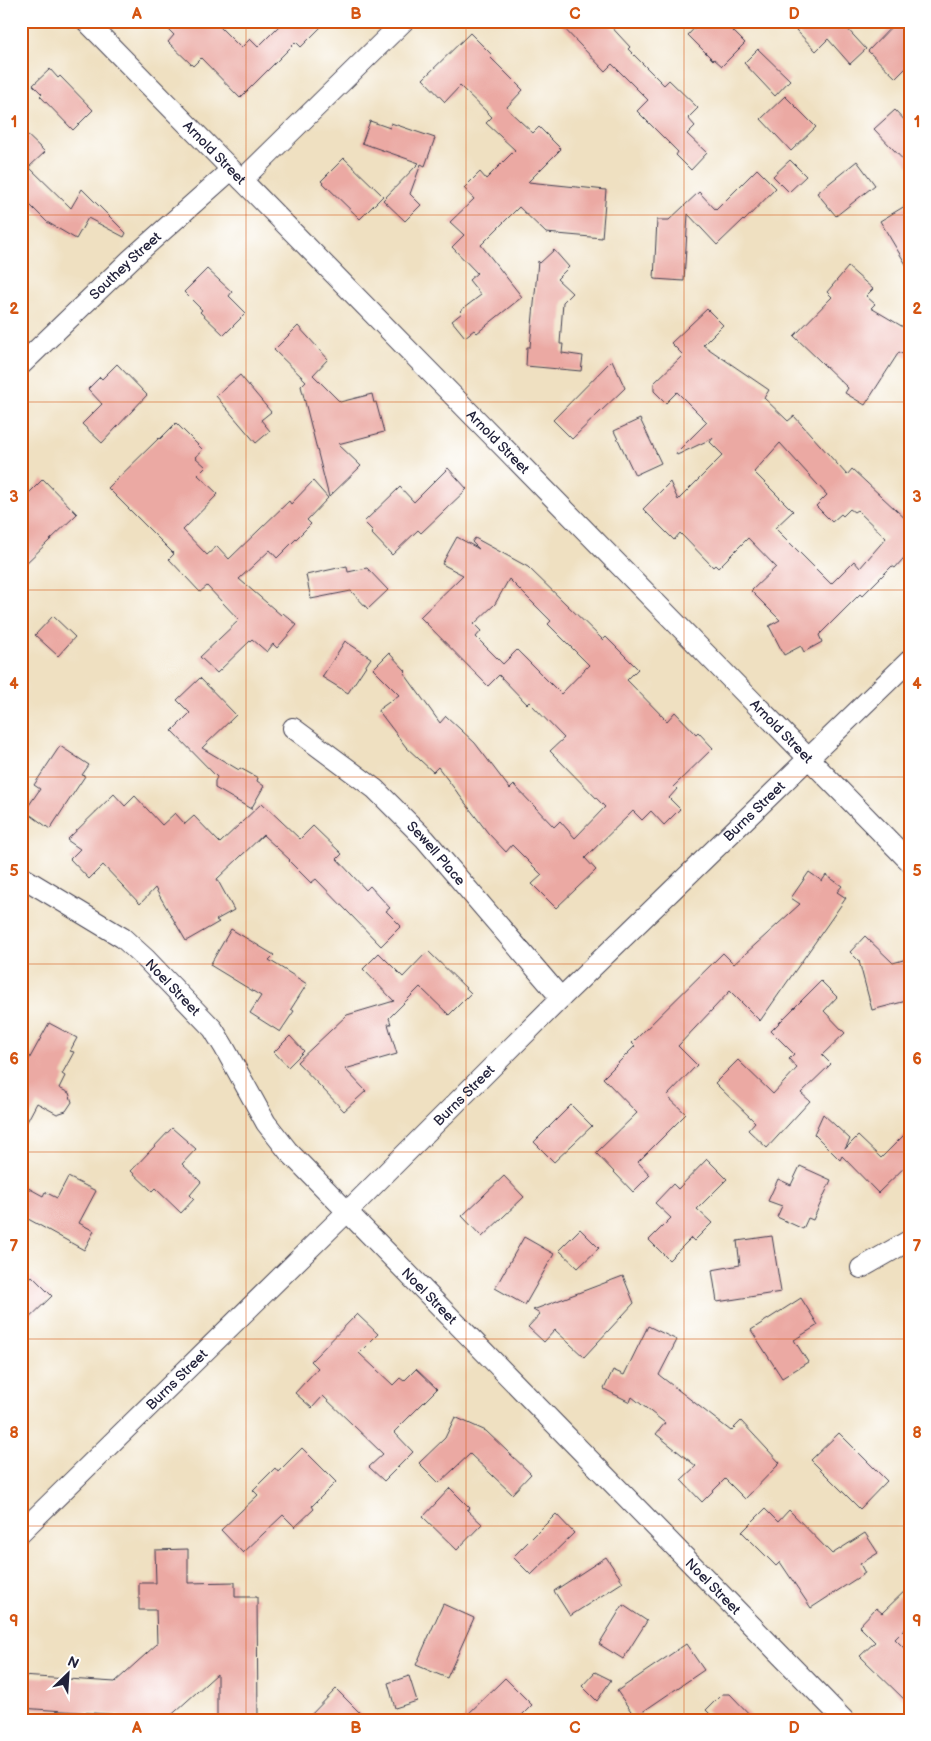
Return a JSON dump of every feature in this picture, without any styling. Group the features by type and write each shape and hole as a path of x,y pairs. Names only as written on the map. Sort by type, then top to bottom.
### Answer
{"street":[{"name":"Arnold Street","path":"86,21 910,862"},
{"name":"Southey Street","path":"25,355 131,259 237,175 404,21"},
{"name":"Burns Street","path":"21,1532 347,1212 561,998 910,660"},
{"name":"Sewell Place","path":"293,728 375,789 425,839 561,998"},
{"name":"Noel Street","path":"22,877 123,938 146,959 213,1029 276,1138 844,1720"},
{"path":"861,1268 910,1240"}],"building":[{"path":"160,21 214,21 241,48 250,39 258,47 279,26 275,21 327,21 301,47 296,42 240,98 201,58 193,66 168,42 174,35"},
{"path":"557,21 606,21 630,47 628,49 664,85 669,80 698,108 688,118 695,126 687,134 707,153 691,170 676,155 678,152 637,111 648,100 612,64 605,71"},
{"path":"701,21 723,21 745,43 722,66 713,60 688,35"},
{"path":"805,21 846,21 843,24 866,49 850,64 828,39 816,51 796,30"},
{"path":"897,21 910,21 910,64 896,78 868,51"},
{"path":"470,33 492,55 490,57 523,90 506,108 533,133 539,127 561,149 528,182 606,190 602,238 546,233 519,207 481,245 522,297 477,333 474,330 465,337 452,321 462,313 460,311 481,295 469,280 477,273 452,247 464,235 450,222 474,199 464,188 480,172 486,179 515,150 486,123 492,117 460,86 445,102 423,79"},
{"path":"758,49 790,80 775,96 744,63"},
{"path":"50,69 58,78 60,76 93,110 73,130 40,96 42,94 33,85"},
{"path":"785,96 816,127 791,151 761,119"},
{"path":"895,110 910,126 910,167 874,129"},
{"path":"370,121 390,128 391,123 435,138 425,166 421,164 410,194 421,205 405,221 383,200 419,163 362,143"},
{"path":"21,129 45,152 29,167 71,208 82,189 126,233 124,237 88,218 76,239 47,222 21,196"},
{"path":"344,158 383,196 360,219 321,181"},
{"path":"790,160 806,176 789,192 773,176"},
{"path":"857,161 875,185 836,216 817,193"},
{"path":"757,169 776,188 717,245 688,214 684,281 654,279 657,220 669,220 699,192 716,210"},
{"path":"910,203 910,271 880,221"},
{"path":"554,250 569,267 557,279 572,293 563,302 560,344 563,344 562,353 583,356 581,371 526,366 527,347 530,347 538,261 540,263"},
{"path":"848,267 873,289 866,296 875,304 871,308 910,331 910,358 899,352 865,405 845,393 848,388 794,336 832,297 827,292"},
{"path":"207,269 232,292 229,296 246,313 224,335 200,312 202,310 184,292"},
{"path":"707,309 723,325 703,345 769,390 764,398 788,421 794,416 847,475 852,469 910,523 910,551 895,568 892,566 862,596 860,594 819,635 822,642 804,652 801,646 784,655 769,626 780,620 751,591 776,567 748,538 718,568 715,565 713,567 680,533 674,540 643,509 670,482 678,500 723,455 710,442 713,438 677,455 676,453 707,422 677,392 666,403 654,391 654,383 683,355 671,343","holes":["780,443 827,495 816,506 832,522 841,514 843,516 850,509 854,512 857,510 886,538 860,568 854,561 831,584 775,528 793,511 754,472"]},
{"path":"298,326 328,359 313,375 340,402 372,394 384,432 338,444 361,466 329,497 301,386 306,381 274,350"},
{"path":"612,360 625,388 572,439 553,420"},
{"path":"117,364 147,395 102,443 82,424 102,404 88,389 100,377 102,379"},
{"path":"240,375 271,412 261,420 270,431 256,443 216,396"},
{"path":"640,419 661,463 635,475 614,431"},
{"path":"176,423 203,450 195,457 206,467 198,475 218,494 183,530 207,555 217,546 229,559 289,501 291,504 313,481 328,498 307,520 311,524 277,558 270,550 239,579 281,615 283,613 297,625 277,648 273,644 267,652 252,639 217,673 200,657 239,620 207,586 200,592 169,559 174,554 108,488"},
{"path":"448,468 467,489 421,533 418,530 392,555 371,533 373,531 364,522 400,487 414,502"},
{"path":"43,479 77,514 21,568 21,501"},
{"path":"457,537 479,549 472,542 475,538 528,567 603,640 606,637 638,669 627,680 667,721 675,712 696,734 698,732 713,748 674,786 677,789 669,798 680,809 664,825 651,811 642,820 633,811 585,858 596,870 556,908 532,884 542,875 512,845 506,852 488,833 438,767 433,772 406,747 378,710 399,695 373,669 389,653 406,671 404,673 440,723 446,716 475,743 510,789 514,785 554,827 560,821 575,838 605,807 550,751 564,738 529,702 527,704 499,675 488,686 420,617 463,575 442,564","holes":["509,579 551,621 548,624 589,665 561,694 517,650 503,664 476,637 481,631 474,624 495,604"]},
{"path":"347,566 348,572 367,568 388,590 368,609 351,591 311,599 306,575"},
{"path":"53,616 75,637 58,656 35,635"},
{"path":"345,641 371,658 348,693 322,677"},
{"path":"200,678 236,715 202,748 239,770 240,768 258,778 257,781 264,786 251,809 215,788 217,777 172,731 190,713 177,700"},
{"path":"60,746 89,765 82,775 85,776 50,829 25,811 40,789 34,785"},
{"path":"114,794 125,806 135,796 162,825 175,813 185,824 194,816 220,843 262,803 300,839 313,826 342,854 337,859 366,890 370,886 390,908 386,911 401,926 381,946 316,879 311,883 263,835 217,879 234,910 216,920 219,922 186,941 155,888 140,904 103,865 89,879 70,859 80,849 67,840"},
{"path":"809,872 822,881 826,875 842,886 837,892 846,898 760,1021 730,991 678,1046 697,1065 667,1096 686,1114 638,1162 650,1175 633,1192 596,1153 637,1113 603,1078 635,1046 632,1043 723,953 734,964 800,904 791,898"},
{"path":"231,929 274,955 269,960 307,984 291,1009 294,1011 280,1032 250,1013 261,996 210,965"},
{"path":"865,936 893,963 910,958 910,1000 872,1010 859,961 850,952"},
{"path":"428,951 471,993 449,1015 420,987 389,1018 391,1024 388,1024 397,1054 345,1069 366,1091 344,1111 297,1062 347,1015 394,1001 363,969 379,953 403,977"},
{"path":"821,981 837,997 824,1011 845,1033 822,1055 831,1064 801,1093 810,1101 767,1148 748,1130 755,1122 715,1083 738,1060 773,1094 797,1068 789,1059 794,1054 771,1031"},
{"path":"49,1023 77,1038 70,1051 74,1052 62,1074 65,1076 59,1088 69,1093 72,1102 66,1111 57,1114 37,1103 21,1133 21,1074"},
{"path":"290,1036 304,1051 288,1067 274,1052"},
{"path":"571,1105 592,1126 554,1162 534,1142"},
{"path":"823,1114 850,1139 845,1149 858,1136 881,1158 910,1129 910,1162 878,1193 842,1156 840,1160 814,1134"},
{"path":"172,1128 196,1149 182,1164 201,1182 190,1195 194,1199 181,1213 155,1188 152,1191 131,1171"},
{"path":"707,1159 727,1179 697,1209 712,1223 694,1241 691,1238 669,1260 649,1240 671,1218 655,1203 673,1184 678,1189"},
{"path":"800,1166 831,1180 813,1220 808,1218 803,1229 777,1217 782,1206 768,1201 778,1179 791,1185"},
{"path":"504,1176 524,1197 482,1237 462,1216"},
{"path":"68,1177 96,1191 79,1223 94,1231 84,1250 21,1215 21,1184 43,1196 45,1192 57,1198"},
{"path":"580,1229 599,1248 578,1268 559,1250"},
{"path":"772,1236 781,1292 717,1302 712,1270 740,1265 737,1241"},
{"path":"524,1237 554,1254 525,1305 495,1288"},
{"path":"32,1276 52,1296 21,1326 21,1286"},
{"path":"623,1276 634,1303 584,1357 555,1330 544,1342 528,1327 540,1314 533,1310"},
{"path":"801,1298 818,1325 794,1340 808,1362 782,1378 751,1330"},
{"path":"357,1314 378,1334 359,1353 393,1385 400,1378 404,1381 416,1369 437,1389 394,1432 413,1452 384,1481 369,1467 383,1454 323,1396 312,1408 295,1393 318,1368 311,1361"},
{"path":"648,1326 677,1340 659,1375 731,1431 741,1421 780,1463 745,1499 725,1479 702,1502 681,1480 696,1466 656,1434 665,1423 632,1397 630,1402 604,1389 613,1370 624,1375"},
{"path":"455,1417 486,1431 531,1474 512,1494 470,1454 439,1483 419,1463 445,1438"},
{"path":"839,1433 887,1481 860,1509 811,1460"},
{"path":"302,1448 336,1482 312,1506 314,1509 295,1527 283,1515 243,1553 221,1530 258,1495 253,1490 275,1468 278,1472"},
{"path":"450,1488 470,1508 467,1510 482,1524 457,1550 423,1517"},
{"path":"765,1509 778,1522 789,1510 832,1554 865,1533 878,1553 860,1564 865,1573 811,1608 780,1562 776,1566 742,1532"},
{"path":"556,1514 574,1533 531,1575 513,1557"},
{"path":"188,1549 188,1583 235,1582 235,1597 257,1597 258,1720 217,1720 217,1674 166,1720 116,1720 121,1715 21,1708 21,1676 115,1682 157,1644 156,1610 139,1610 139,1583 156,1583 155,1550"},
{"path":"606,1557 623,1582 570,1616 554,1591"},
{"path":"910,1586 910,1624 895,1639 910,1654 910,1705 860,1656 875,1642 859,1626 876,1608 882,1613"},
{"path":"443,1604 474,1618 447,1678 416,1665"},
{"path":"623,1605 647,1621 623,1659 599,1644"},
{"path":"686,1644 704,1670 635,1717 617,1691"},
{"path":"595,1672 611,1680 597,1701 582,1686"},
{"path":"409,1676 417,1701 395,1708 388,1683"},
{"path":"505,1678 532,1705 517,1720 462,1720"},
{"path":"336,1689 367,1720 306,1720"},
{"path":"722,1694 730,1694 755,1720 716,1720 706,1710"}]}
